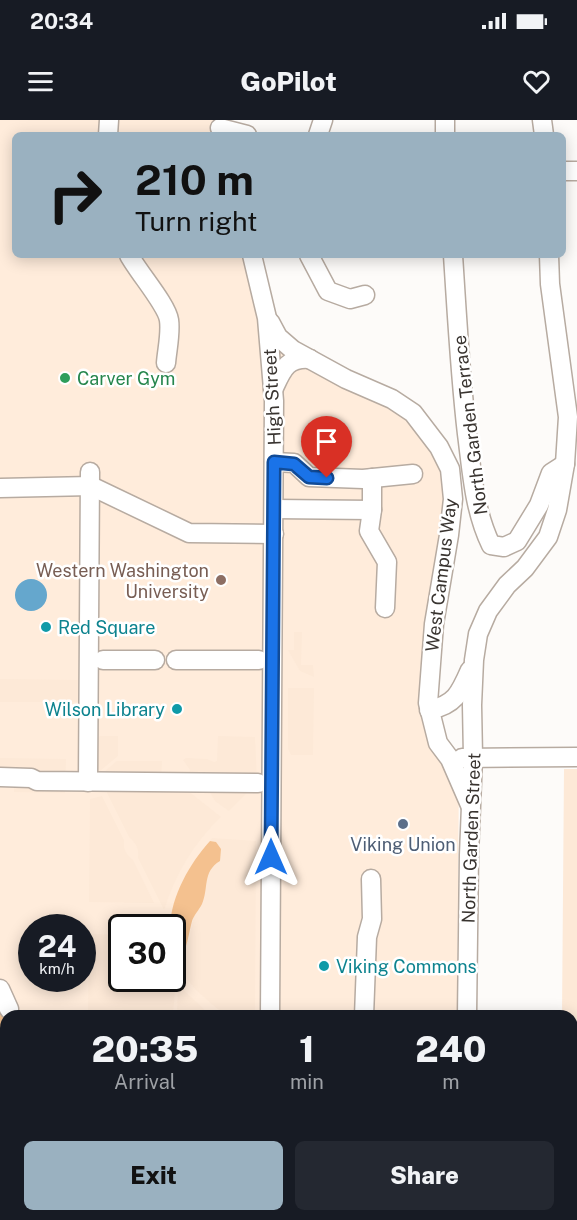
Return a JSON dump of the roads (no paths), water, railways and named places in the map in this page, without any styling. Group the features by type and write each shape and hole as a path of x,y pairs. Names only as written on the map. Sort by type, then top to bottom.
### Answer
{"street":[{"path":"220,128 235,132"},
{"path":"131,258 157,297 169,320 166,363"},
{"path":"253,258 267,318"},
{"path":"311,258 328,291 350,299 365,295"},
{"name":"North Garden Terrace","path":"453,258 463,393 473,484 482,525 492,545 504,547 517,541 539,505 551,473 565,464"},
{"name":"North Garden Street","path":"466,1010 472,809 472,705 478,634 488,611 548,537 557,510 565,464 568,417 550,284 549,258"},
{"name":"West Campus Way","path":"267,318 286,346 345,379 392,399 413,413 439,447 450,469 453,499 434,624 428,703 438,743 450,759 472,809"},
{"name":"High Street","path":"267,318 273,390 274,462 270,1010"},
{"path":"273,390 287,364 294,360 309,359"},
{"path":"274,462 294,464 309,477 372,478 413,474"},
{"path":"372,478 372,510 367,536 387,562 385,608"},
{"path":"88,782 91,479"},
{"path":"0,488 91,479 189,533 274,534"},
{"path":"274,509 372,510"},
{"path":"103,660 155,660"},
{"path":"176,660 260,660"},
{"name":"North Garden Street","path":"429,710 449,704 458,695 474,660"},
{"path":"450,759 473,757 577,758"},
{"path":"0,777 31,778 37,782 258,783"},
{"path":"364,1010 367,937 372,919 371,879"},
{"path":"0,989 9,1009"}],"water":[{"path":"31,579 43,583 47,595 43,607 31,611 19,607 15,595 19,583"}],"place":[{"name":"Carver Gym","path":"65,378"},
{"name":"Western Washington University","path":"221,580"},
{"name":"Red Square","path":"46,627"},
{"name":"Wilson Library","path":"177,709"},
{"name":"Viking Union","path":"403,824"},
{"name":"Viking Commons","path":"324,966"}]}
